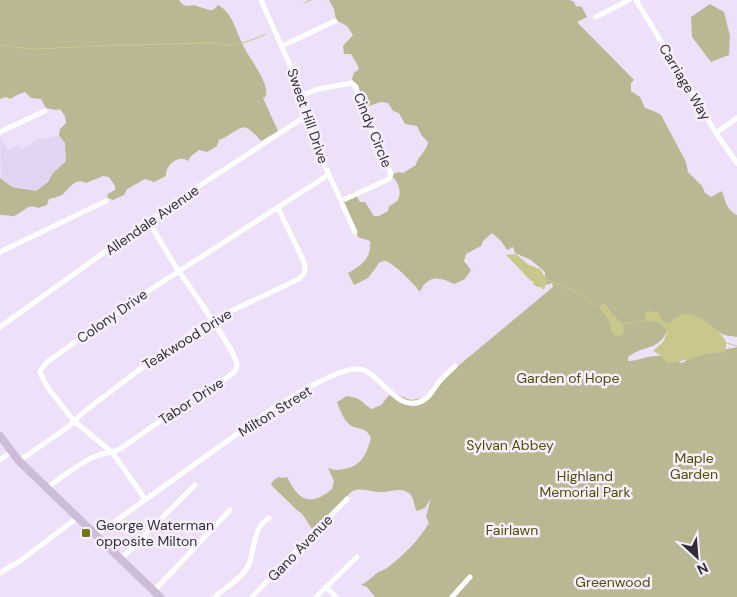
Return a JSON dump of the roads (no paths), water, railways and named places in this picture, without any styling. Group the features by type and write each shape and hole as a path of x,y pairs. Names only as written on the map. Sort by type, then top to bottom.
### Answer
{"main road":[{"path":"0,436 11,452 160,597"}],"street":[{"name":"Sweet Hill Drive","path":"261,0 293,72 306,116 328,175 355,232"},
{"path":"596,17 629,0"},
{"name":"Carriage Way","path":"636,0 716,133 737,163"},
{"path":"282,46 335,21"},
{"name":"Cindy Circle","path":"300,96 318,89 352,83 356,87 365,117 390,171 389,179 341,201"},
{"path":"0,132 45,111"},
{"name":"Allendale Avenue","path":"1,326 148,221 306,116"},
{"path":"716,133 737,118"},
{"name":"Colony Drive","path":"145,499 113,452 74,421 43,381 40,371 43,365 136,299 328,175"},
{"path":"0,252 106,201"},
{"name":"Teakwood Drive","path":"20,461 68,427 159,355 212,320 304,275 304,262 278,208"},
{"name":"Tabor Drive","path":"47,488 82,463 100,455 113,452 234,372 237,362 148,221"},
{"path":"0,318 1,326"},
{"name":"Milton Street","path":"96,535 269,411 345,371 365,370 402,400 413,403 420,402 428,397 455,366"},
{"path":"0,460 11,452"},
{"path":"121,559 195,485"},
{"name":"Gano Avenue","path":"252,597 347,500"},
{"path":"154,591 230,510"},
{"path":"0,573 28,555 77,518"},
{"path":"216,597 240,577 246,569 259,527 269,518"},
{"path":"316,597 357,557"},
{"path":"452,597 470,577"},
{"path":"326,587 336,597"}],"waterway":[{"path":"304,3 311,0"},
{"path":"0,45 34,49 212,43 226,45 246,42 266,34"},
{"path":"547,280 566,287 599,306"},
{"path":"623,324 645,320"},
{"path":"726,343 737,346"}],"place":[{"name":"George Waterman opposite Milton","path":"86,533"}],"park label":[{"name":"Garden of Hope","path":"568,378"},
{"name":"Sylvan Abbey","path":"510,445"},
{"name":"Maple Garden","path":"694,466"},
{"name":"Highland Memorial Park","path":"585,484"},
{"name":"Fairlawn","path":"512,530"},
{"name":"Greenwood","path":"613,582"}]}
